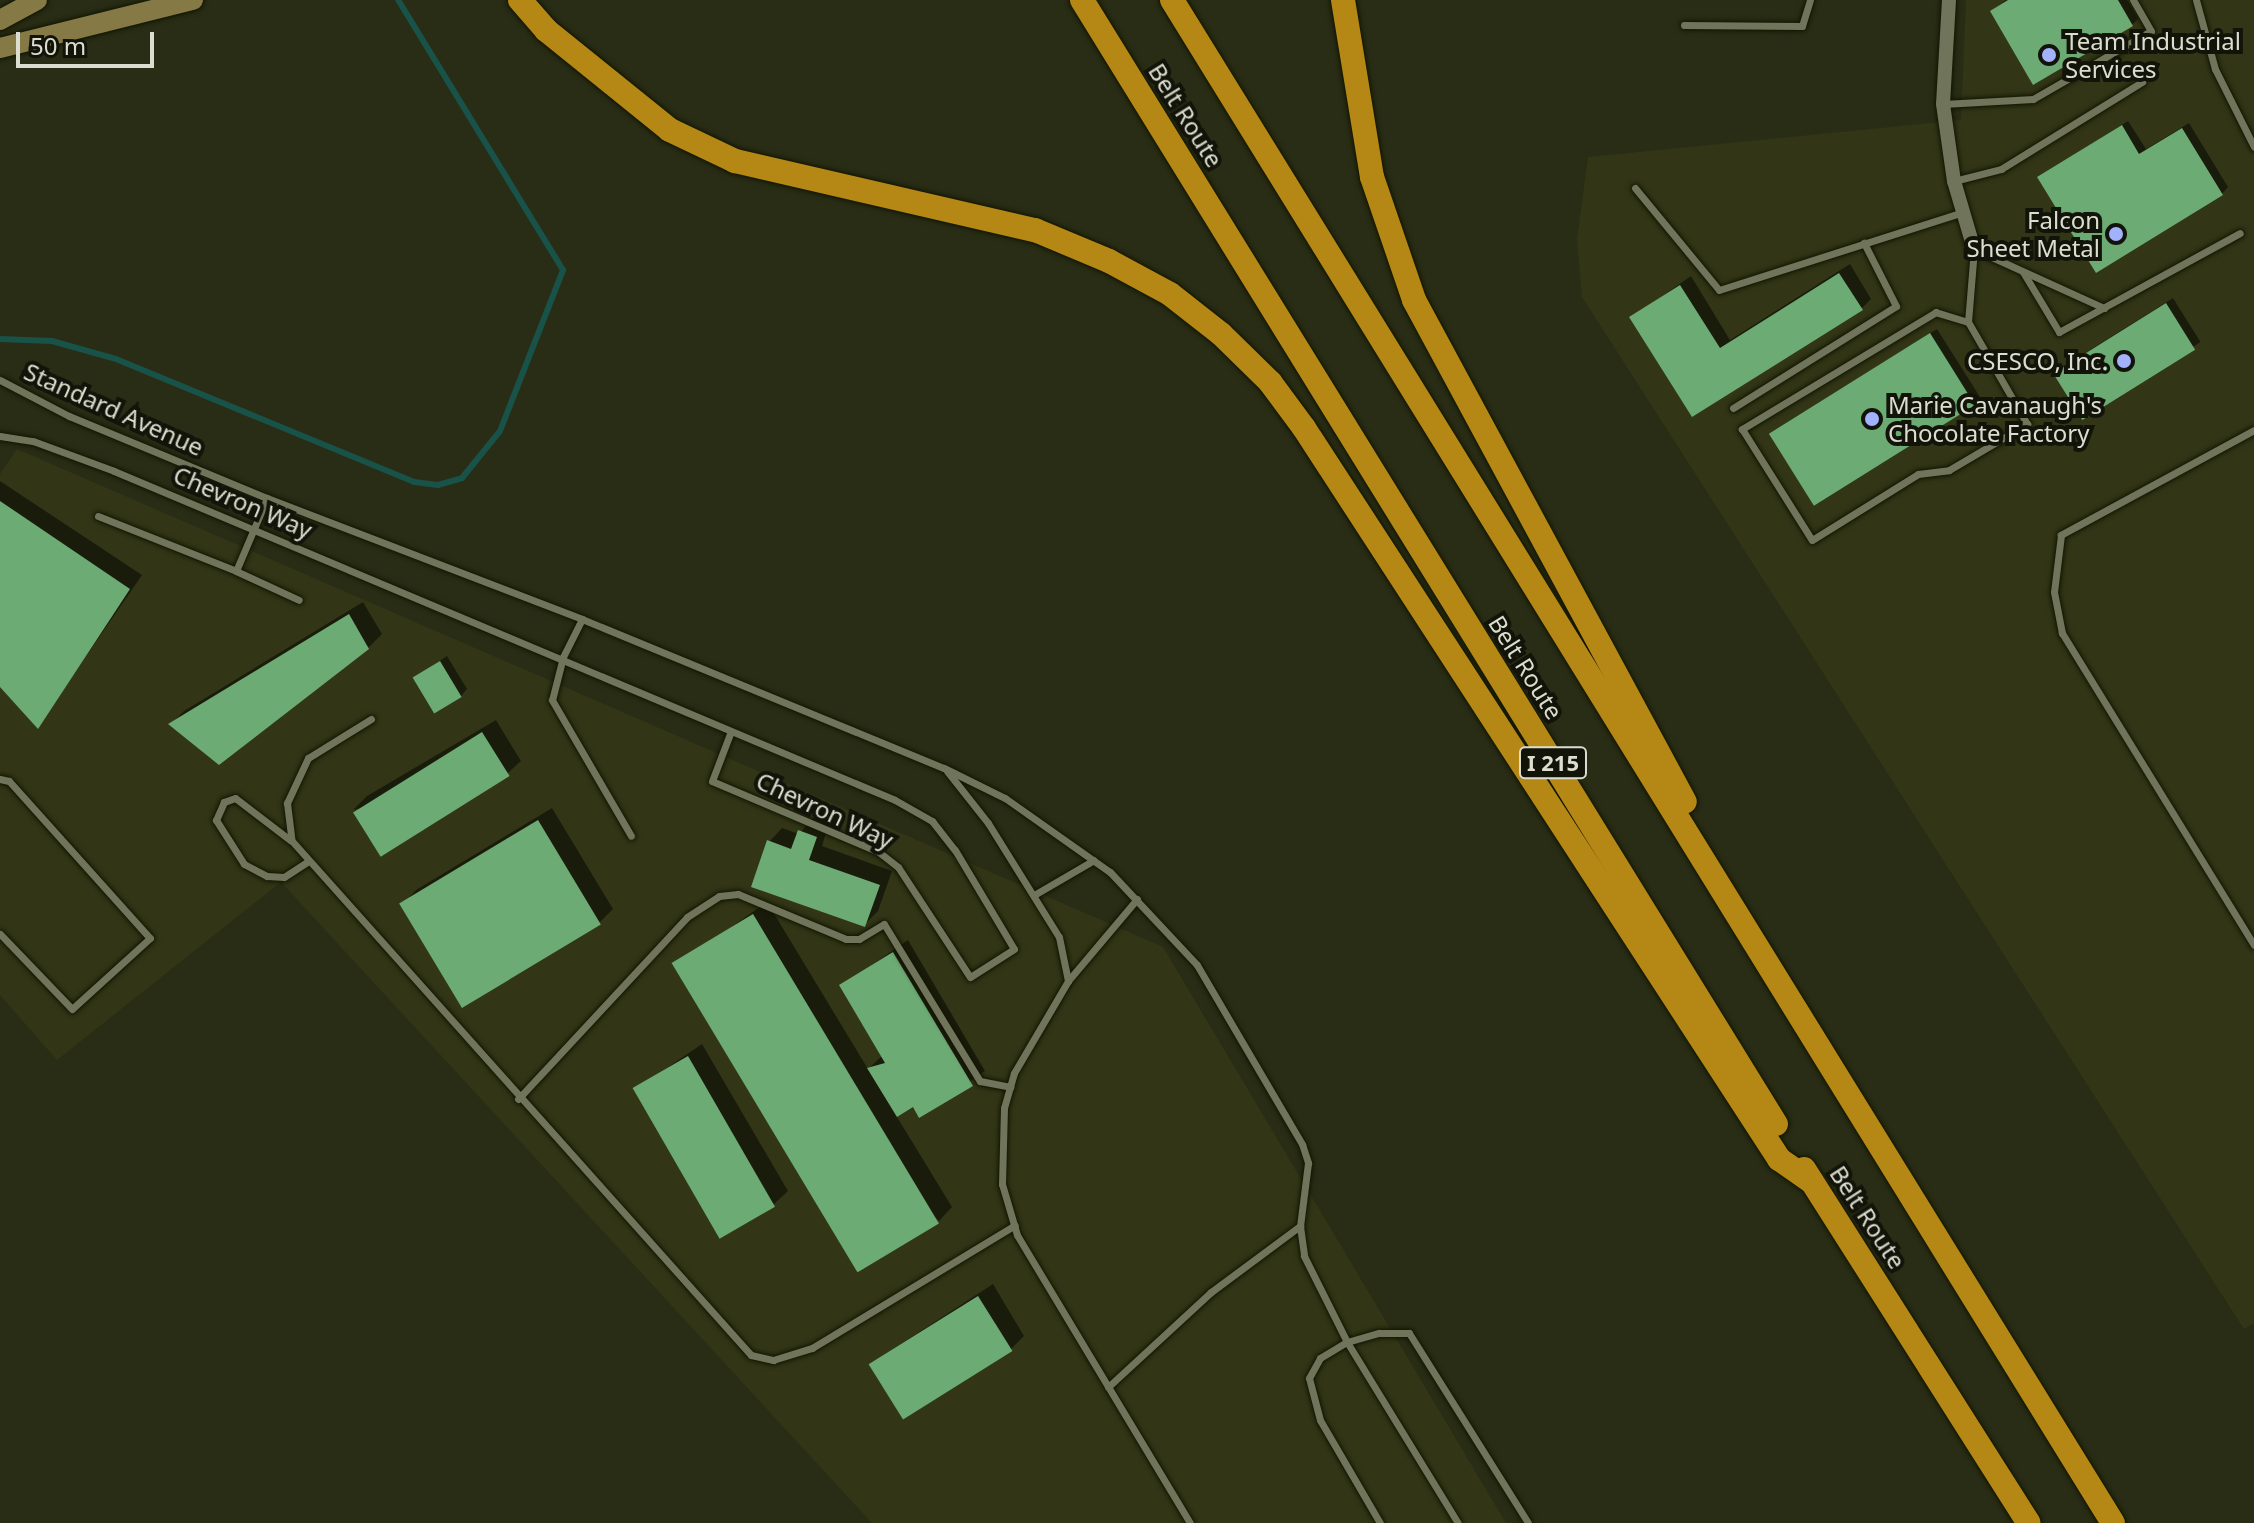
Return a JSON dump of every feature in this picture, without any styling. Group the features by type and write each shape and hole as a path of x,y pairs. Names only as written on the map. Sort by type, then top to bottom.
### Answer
{"highway":[{"path":"520,0 588,64 670,130 735,161 1035,230 1109,261 1170,294 1221,334 1270,382 1304,428 1779,1159 1812,1182"},
{"path":"542,0 549,17 588,64"},
{"name":"Belt Route","path":"1082,0 1812,1182 2029,1523"},
{"name":"Belt Route","path":"1172,0 2113,1523"},
{"path":"1343,0 1372,177 1414,300 1715,859 1753,941"}],"main road":[{"path":"0,20 37,0"},
{"path":"0,48 193,0"}],"street":[{"path":"1949,0 1943,104 1954,181 1974,249"}],"lane":[{"path":"1684,25 1802,26 1810,0"},
{"path":"1943,104 2033,99 2151,31 2133,0"},
{"path":"2196,0 2215,69 2254,147"},
{"path":"1954,181 2001,169 2142,82"},
{"path":"1635,188 1719,290 1963,212"},
{"path":"2022,270 2059,332 2240,233"},
{"path":"1733,408 1896,306 1864,243"},
{"path":"1968,322 1936,312 1742,429 1812,540 1918,474 1949,470 2027,424 1968,322 1974,249 2104,308"},
{"name":"Standard Avenue","path":"0,380 69,416 267,498 582,619 944,768 1005,798 1094,860 1137,899 1197,965 1302,1144 1309,1183 1300,1226"},
{"path":"2254,430 2061,535 2054,592 2062,633 2254,945"},
{"name":"Chevron Way","path":"0,436 33,441 255,529 895,800 932,821 1014,949 970,977 889,859 712,781 731,731"},
{"path":"236,571 267,498"},
{"path":"98,516 236,571 299,600"},
{"path":"582,619 563,657 552,700 631,836"},
{"path":"292,841 287,803 308,758 371,719"},
{"path":"944,768 988,823 1059,937 1068,981"},
{"path":"0,779 9,781 150,938 72,1009 0,934"},
{"path":"307,862 284,877 267,876 244,864 216,820 224,802 235,798 292,841 307,862 518,1099 751,1355 773,1360 812,1348 1015,1225"},
{"path":"1034,895 1094,860"},
{"path":"518,1099 687,917 719,896 738,894 846,939 859,939 884,924 980,1081 1010,1087"},
{"path":"1137,899 1068,981 1031,1039 1010,1087 1000,1143 1002,1184 1015,1225 1190,1523"},
{"path":"1108,1387 1211,1292 1300,1226 1304,1256 1347,1342 1458,1523"},
{"path":"1380,1523 1320,1420 1309,1378 1320,1358 1347,1342 1379,1333 1409,1333 1528,1523"}],"shaded area":[{"path":"1966,0 2254,0 2254,1323 2244,1329 1582,297 1577,239 1588,157 1961,120"},
{"path":"17,449 1163,947 1506,1523 872,1523 281,882 57,1060 0,995 0,474"}],"building":[{"name":"Team Industrial Services","path":"2008,0 2118,0 2133,26 2033,85 1990,11"},
{"name":"Falcon Sheet Metal","path":"2122,125 2139,154 2182,128 2223,195 2096,273 2037,177"},
{"path":"1839,273 1863,310 1692,417 1629,317 1680,285 1720,348"},
{"name":"CSESCO, Inc.","path":"2166,303 2195,350 2082,420 2053,373"},
{"name":"Marie Cavanaugh's Chocolate Factory","path":"1930,333 1975,405 1814,506 1769,434"},
{"path":"0,501 130,589 38,729 0,687"},
{"path":"349,614 369,649 219,765 168,724"},
{"path":"440,661 462,697 434,713 413,677"},
{"path":"482,732 510,776 381,857 353,813"},
{"path":"538,820 601,925 462,1008 399,903"},
{"path":"798,830 817,837 809,860 880,885 865,927 751,887 767,840 791,849"},
{"path":"753,914 939,1223 857,1272 672,963"},
{"path":"893,952 973,1086 919,1118 913,1107 897,1117 867,1068 885,1063 839,985"},
{"path":"688,1056 775,1207 720,1239 633,1088"},
{"path":"978,1296 1012,1351 903,1419 869,1364"}],"waterway":[{"path":"0,339 52,341 116,359 414,482 438,485 462,478 500,431 563,270 398,0"}],"place":[{"name":"Team Industrial Services","path":"2049,55"},
{"name":"Falcon Sheet Metal","path":"2116,234"},
{"name":"CSESCO, Inc.","path":"2124,361"},
{"name":"Marie Cavanaugh's Chocolate Factory","path":"1872,419"}]}
